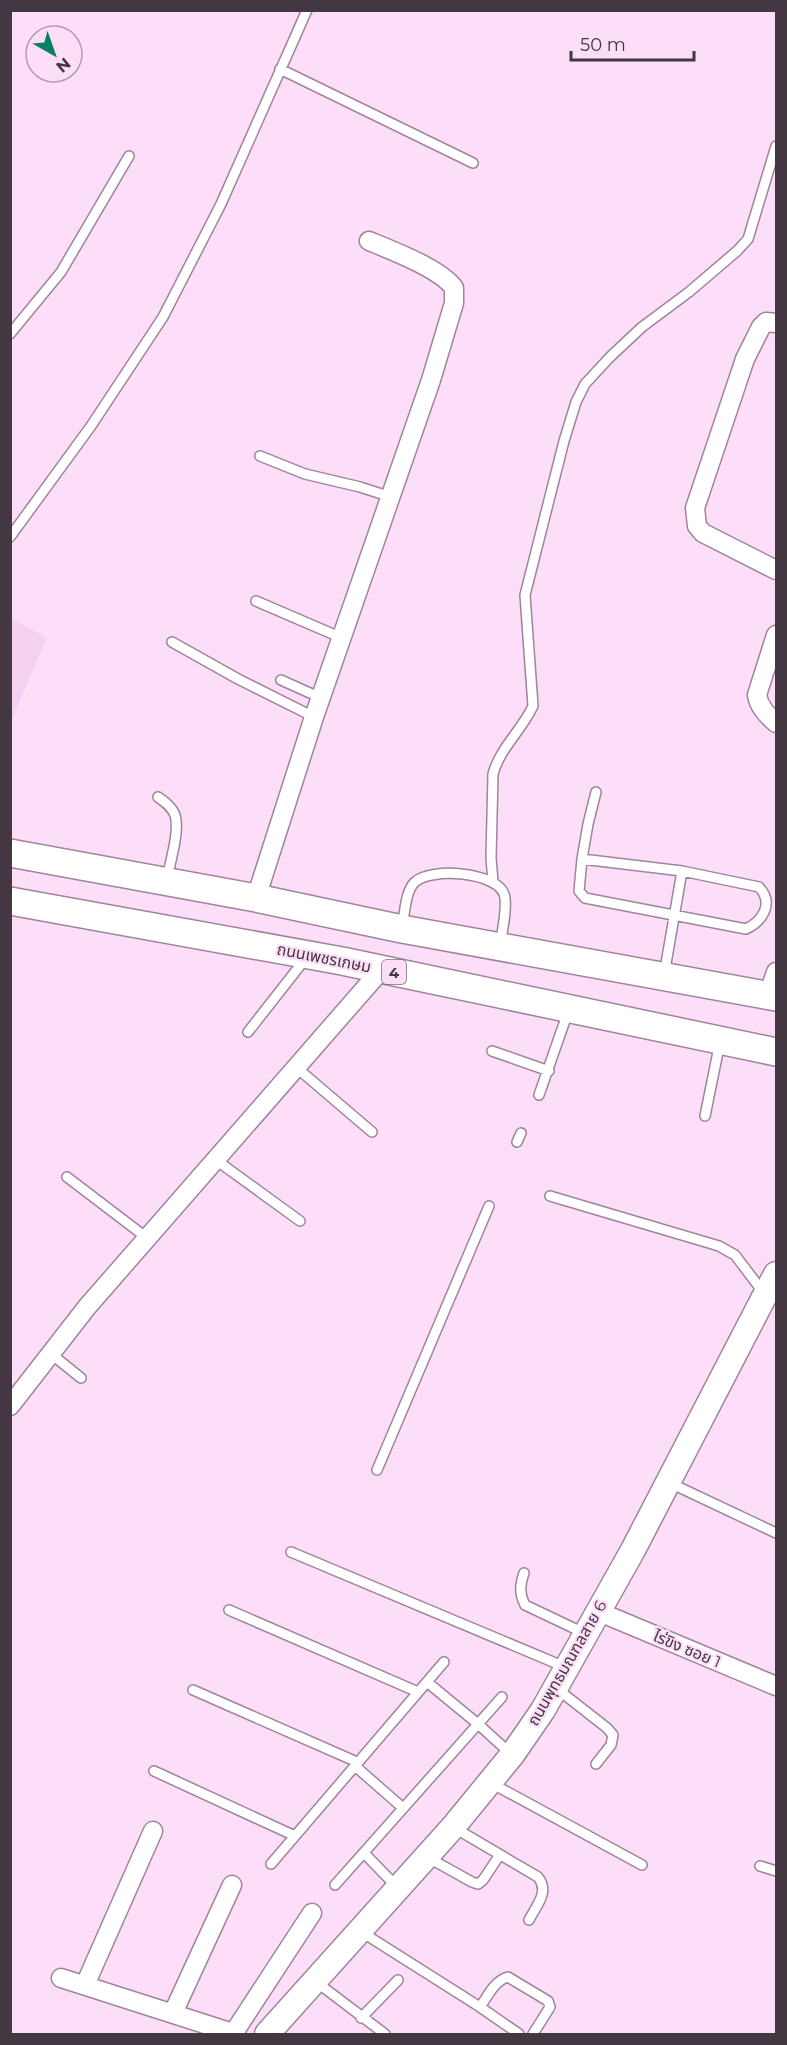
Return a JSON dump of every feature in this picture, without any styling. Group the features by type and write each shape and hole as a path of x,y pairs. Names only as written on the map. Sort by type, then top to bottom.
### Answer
{"main road":[{"path":"10,853 664,977 774,988"},
{"name":"ถนนเพชรเกษม","path":"10,901 382,969 777,1052"},
{"name":"ถนนพุทธมณฑลสาย 6","path":"267,2034 427,1857 512,1755 562,1678 597,1611 633,1550 771,1284"}],"street":[{"path":"256,898 314,717 431,380 454,303 454,288 441,276 369,241"},
{"path":"777,323 770,321 761,327 745,359 695,508 697,526 703,533 777,570"},
{"path":"777,635 757,695 758,703 777,723"},
{"path":"10,1406 87,1307 382,969"},
{"name":"ไร่ขิง ซอย 1","path":"597,1611 777,1686"},
{"path":"85,1984 153,1831"},
{"path":"173,2013 232,1885"},
{"path":"61,1978 235,2034 312,1913"}],"lane":[{"path":"10,537 91,426 163,317 221,204 307,10"},
{"path":"280,69 473,164"},
{"path":"493,882 491,858 493,774 496,760 528,718 533,706 525,595 576,402 585,384 610,357 642,327 689,292 748,239 777,146"},
{"path":"10,334 61,272 129,156"},
{"path":"260,456 324,480 360,487 391,497"},
{"path":"256,601 342,639"},
{"path":"172,642 238,679 314,717"},
{"path":"281,680 321,698"},
{"path":"582,859 682,871 759,887 764,892 766,908 762,917 746,929 672,919 585,898 579,891 579,883 582,859 588,824 596,792"},
{"path":"158,797 175,815 176,827 167,881"},
{"path":"664,977 672,919 682,871"},
{"path":"402,929 410,890 417,880 446,873 481,877 493,882 506,897 500,946"},
{"path":"248,1032 308,955"},
{"path":"539,1095 569,1009"},
{"path":"705,1116 720,1041"},
{"path":"492,1051 549,1071"},
{"path":"297,1068 372,1132"},
{"path":"216,1160 300,1221"},
{"path":"67,1177 147,1239"},
{"path":"550,1196 719,1246 735,1255 771,1284"},
{"path":"376,1470 489,1206"},
{"path":"50,1353 81,1378"},
{"path":"669,1482 777,1533"},
{"path":"291,1552 562,1678 613,1735 611,1745 596,1764"},
{"path":"524,1573 520,1586 520,1597 525,1605 586,1633"},
{"path":"229,1610 418,1692"},
{"path":"271,1864 444,1662"},
{"path":"427,1682 512,1755"},
{"path":"193,1690 356,1764 403,1808"},
{"path":"335,1885 502,1697"},
{"path":"154,1771 295,1836"},
{"path":"490,1783 642,1865"},
{"path":"453,1827 538,1877 543,1884 544,1892 529,1920"},
{"path":"364,1853 398,1889"},
{"path":"427,1857 478,1884 499,1856"},
{"path":"760,1866 777,1871"},
{"path":"360,1931 519,2034"},
{"path":"480,2007 500,1979 508,1977 548,2001 550,2007 534,2034"},
{"path":"361,2018 398,1980"},
{"path":"315,1981 385,2034"}],"shaded area":[{"path":"11,618 47,638 11,721"}]}
